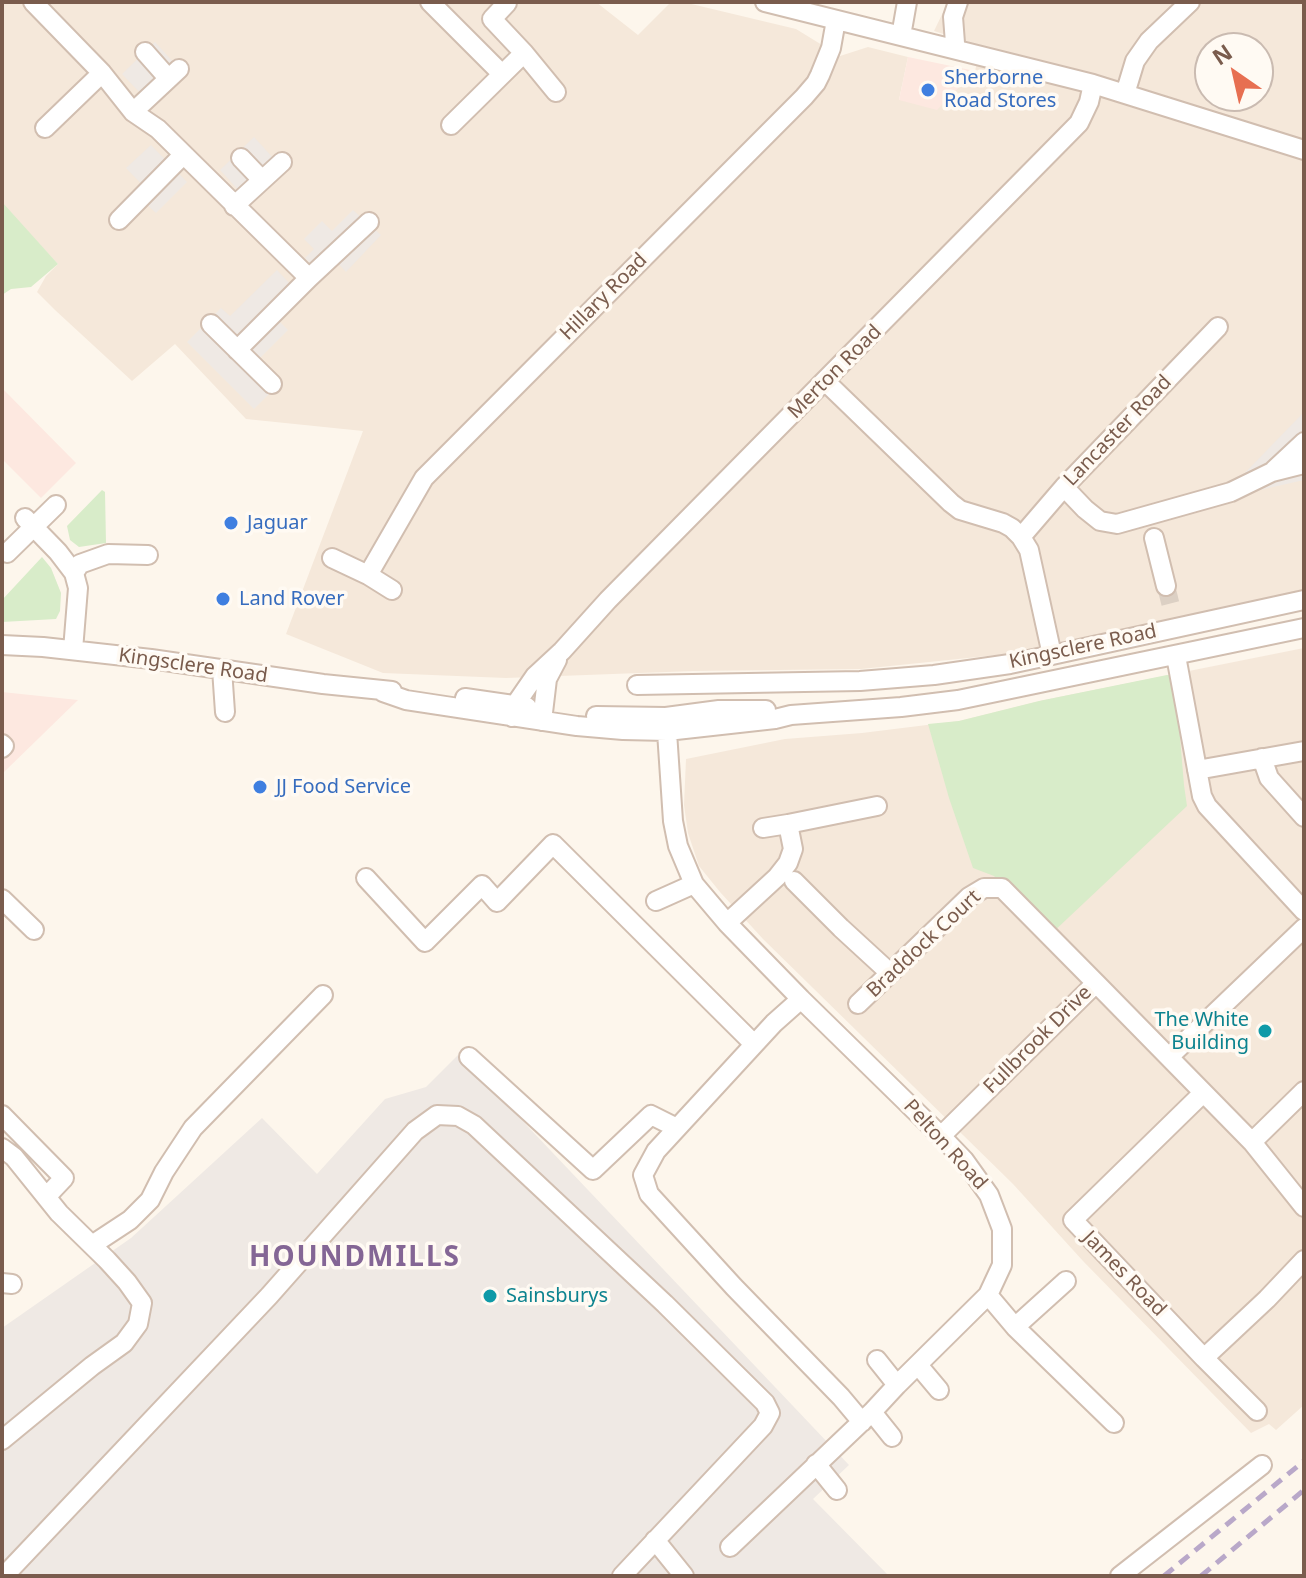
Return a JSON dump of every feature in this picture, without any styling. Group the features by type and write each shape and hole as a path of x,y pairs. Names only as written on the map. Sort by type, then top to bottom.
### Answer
{"street":[{"path":"33,2 102,73 133,112 158,129 309,278"},
{"path":"430,2 502,74"},
{"path":"765,2 1093,84 1304,150"},
{"path":"901,36 907,2"},
{"path":"953,49 953,17 958,2"},
{"path":"507,3 492,19 556,92"},
{"path":"1125,94 1135,61 1149,41 1187,3"},
{"name":"Hillary Road","path":"368,575 424,478 810,90 831,48 836,20"},
{"path":"133,112 174,74 145,52"},
{"path":"451,125 524,53"},
{"path":"45,128 102,73"},
{"name":"Merton Road","path":"514,711 535,676 608,600 1079,123 1093,84"},
{"path":"119,220 183,155"},
{"path":"241,158 262,180"},
{"path":"234,206 282,162"},
{"path":"237,350 369,222"},
{"path":"211,324 272,384"},
{"name":"Lancaster Road","path":"1021,537 1064,487 1218,327"},
{"path":"826,382 951,503 960,510 1003,523 1021,537 1029,550 1052,655"},
{"path":"1272,472 1304,442"},
{"path":"1064,487 1100,521 1117,524 1231,492 1272,472 1304,464"},
{"path":"7,553 29,523 56,505"},
{"path":"29,523 74,573 78,588 73,650"},
{"path":"1152,538 1166,586"},
{"path":"74,573 80,564 108,554 148,555"},
{"path":"332,558 392,590"},
{"name":"Kingsclere Road","path":"637,685 860,681 934,675 1052,655 1173,619 1304,600"},
{"name":"Kingsclere Road","path":"2,645 73,650 383,692 408,691 543,715 597,716 666,724 719,710 774,710 791,715 863,711 958,700 1304,628"},
{"name":"Merton Road","path":"543,715 547,679 562,651"},
{"path":"1176,656 1202,796 1207,806 1304,911"},
{"path":"222,669 225,712"},
{"path":"860,681 863,711"},
{"name":"Pelton Road","path":"666,724 673,821 678,846 694,884 727,923 801,999 964,1160 989,1195 1002,1229 1002,1265 988,1295 867,1417 730,1547"},
{"path":"1197,770 1304,751"},
{"path":"1262,758 1269,778 1301,806"},
{"path":"763,828 877,806"},
{"path":"727,923 788,863 793,849 788,824"},
{"path":"366,878 425,942 482,885 497,902 553,844 754,1044"},
{"path":"794,881 890,973"},
{"path":"656,901 694,884"},
{"name":"Braddock Court","path":"858,1004 969,897 984,888 1002,888 1096,983"},
{"path":"2,899 34,930"},
{"path":"1170,1056 1304,928"},
{"name":"Fullbrook Drive","path":"941,1136 1096,983 1252,1142 1304,1207"},
{"path":"92,1245 130,1220 150,1200 193,1128 323,995"},
{"path":"801,999 774,1023 656,1151 643,1175 649,1194 734,1287 841,1397 892,1437"},
{"path":"469,1057 593,1170 651,1115 677,1128"},
{"path":"1252,1142 1304,1091"},
{"name":"James Road","path":"1203,1093 1073,1220 1204,1358"},
{"path":"2,1115 64,1178 46,1197"},
{"path":"4,1576 269,1296 415,1131 437,1115 458,1116 474,1125 665,1304 765,1403 770,1413 763,1426 622,1576"},
{"path":"2,1148 14,1157 46,1197 127,1282 142,1303 138,1324 124,1343 2,1440"},
{"path":"1257,1411 1204,1358 1304,1260"},
{"path":"1015,1327 1066,1281"},
{"path":"988,1295 1015,1327 1114,1423"},
{"path":"877,1360 897,1385"},
{"path":"918,1365 939,1390"},
{"path":"816,1464 837,1490"},
{"path":"1120,1576 1262,1465"},
{"path":"655,1540 684,1576"}],"shaded area":[{"path":"2,2 596,2 638,35 671,2 683,2 796,29 840,56 868,47 908,57 899,100 975,71 981,46 934,31 948,2 1304,2 1304,595 1065,648 861,669 506,678 383,673 286,634 363,431 246,419 175,344 132,381 37,292 58,264 2,204"},
{"path":"155,42 175,64 143,96 122,74"},
{"path":"908,57 975,71 937,110 899,100"},
{"path":"254,137 275,160 241,193 220,170"},
{"path":"151,145 187,182 156,213 146,204 153,196 126,168"},
{"path":"353,210 381,235 346,272 327,252 313,266 305,258 314,249 304,239 322,221 332,231"},
{"path":"277,270 293,287 269,311 288,330 257,361 280,383 254,409 187,342 221,308 230,316"},
{"path":"2,388 76,463 41,498 2,459"},
{"path":"1304,412 1304,480 1238,495 1235,483"},
{"path":"1304,648 1304,1405 1276,1430 1269,1424 1251,1433 1083,1261 1013,1184 763,939 720,892 699,866 688,833 684,805 686,759 785,739 959,721 1044,700"},
{"path":"2,692 78,700 2,774"},
{"path":"459,1054 849,1465 813,1499 889,1576 2,1576 2,1328 131,1238 262,1118 317,1174 385,1099 426,1087"}],"green space":[{"path":"2,202 58,264 31,287 11,289 2,295"},
{"path":"102,490 105,492 106,543 79,547 70,540 67,526"},
{"path":"42,557 51,568 61,593 60,611 56,619 2,622 2,600"},
{"path":"1173,676 1176,689 1187,806 1051,934 994,876 973,868 928,724 959,721"}],"tunnel":[{"path":"1166,586 1172,610"}],"railway":[{"path":"1164,1576 1304,1461"},
{"path":"1201,1576 1304,1490"}],"place":[{"name":"Sherborne Road Stores","path":"928,90"},
{"name":"Jaguar","path":"231,523"},
{"name":"Land Rover","path":"223,599"},
{"name":"JJ Food Service","path":"260,787"},
{"name":"The White Building","path":"1265,1031"},
{"name":"Sainsburys","path":"490,1296"}],"district":[{"name":"HOUNDMILLS","path":"355,1258"}]}
